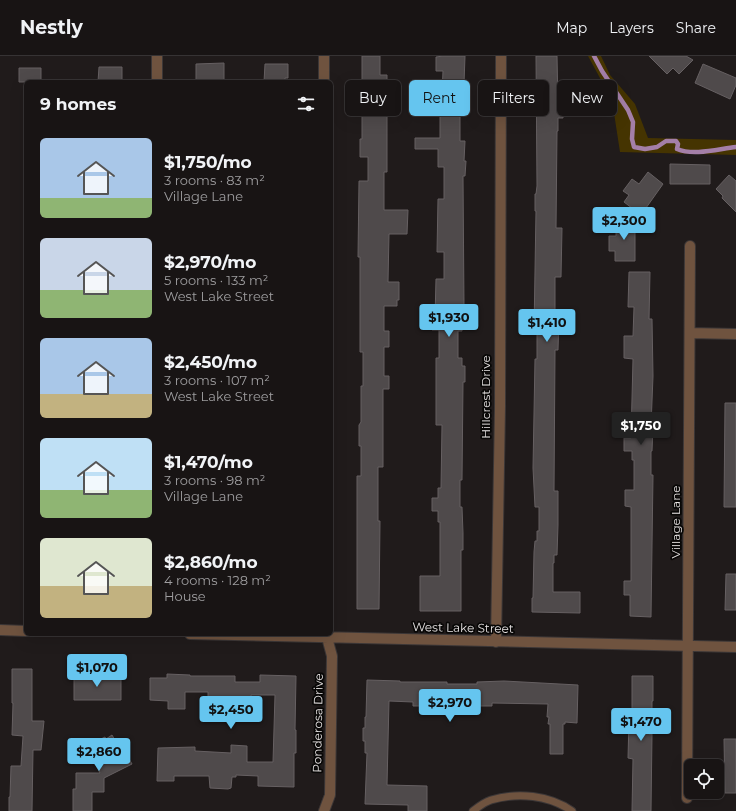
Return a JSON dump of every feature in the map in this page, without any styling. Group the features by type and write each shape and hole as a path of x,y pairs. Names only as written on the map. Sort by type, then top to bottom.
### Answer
{"street":[{"path":"157,56 157,80"},
{"path":"324,56 324,80"},
{"name":"Hillcrest Drive","path":"496,642 500,408 501,56"},
{"name":"Village Lane","path":"688,759 690,246"},
{"path":"690,333 736,334"},
{"path":"0,630 24,631"},
{"name":"West Lake Street","path":"327,636 496,642 736,647"},
{"name":"Ponderosa Drive","path":"324,811 330,795 332,656 327,636"}],"lane":[{"path":"473,811 490,800 511,796 542,797 562,804 572,811"}],"shaded area":[{"path":"588,56 601,56 610,75 614,80 601,80"},
{"path":"617,83 635,104 648,138 736,140 736,155 620,152 614,116 617,116"}],"building":[{"path":"362,56 380,56 380,75 387,75 387,80 362,80"},
{"path":"465,56 464,80 443,80 443,71 436,71 436,57"},
{"path":"536,56 557,56 557,116 563,116 563,118 558,118 557,131 556,228 562,228 561,277 555,277 555,316 559,316 558,350 555,350 554,491 558,491 558,525 557,555 554,555 553,563 553,592 580,592 580,613 532,612 534,552 535,541 537,541 537,531 539,531 539,507 535,507 533,468 535,359 537,359 537,331 534,331 535,194 537,186 536,116 549,116 549,80 536,80"},
{"path":"649,56 686,56 693,60 679,74 673,68 667,74"},
{"path":"224,63 224,80 196,80 196,64"},
{"path":"265,64 288,64 288,78 285,78 285,80 264,80"},
{"path":"703,64 736,78 736,85 730,99 695,83"},
{"path":"99,67 122,67 122,80 98,80"},
{"path":"19,68 41,68 41,80 24,80 24,82 19,82"},
{"path":"362,116 387,116 387,172 384,172 384,210 408,210 407,234 389,234 388,282 399,282 399,300 397,300 397,306 384,306 384,331 389,331 389,347 384,347 384,376 389,376 389,389 383,389 383,467 378,467 378,521 380,521 379,609 357,609 357,476 361,476 359,425 361,422 361,386 363,386 363,352 360,352 360,257 358,257 359,181 368,181 368,157 360,157 360,139 362,139"},
{"path":"440,116 460,116 460,141 465,141 464,161 466,161 465,176 463,176 464,308 462,308 462,331 458,331 458,358 462,358 462,366 465,366 465,382 463,382 462,480 460,480 460,507 462,507 463,533 463,550 461,550 461,611 420,611 420,576 440,576 440,522 438,522 438,511 432,511 432,498 438,498 438,488 441,488 442,425 436,425 436,358 439,358 439,330 432,330 432,318 435,318 436,279 444,279 444,252 437,252 438,199 444,199 444,167 438,167 438,149 415,149 415,138 440,138"},
{"path":"670,164 710,165 710,184 670,184"},
{"path":"648,172 663,184 641,215 624,202 629,195 623,191 632,179 639,184"},
{"path":"729,175 736,181 736,212 722,198 723,196 716,189"},
{"path":"616,220 635,220 635,261 615,261 615,251 609,251 609,236 616,236"},
{"path":"629,272 650,272 649,319 652,319 653,376 651,426 653,426 651,475 653,475 651,617 630,616 630,595 624,595 624,581 631,581 631,507 625,506 625,490 634,490 634,460 632,460 632,451 624,451 624,438 631,438 633,359 624,358 624,336 633,336 634,307 628,307"},
{"path":"725,403 736,403 736,507 724,507"},
{"path":"726,574 736,574 736,610 725,610"},
{"path":"12,669 32,669 32,721 44,721 41,750 33,750 32,811 9,811 11,766 21,766 23,736 12,735"},
{"path":"167,674 190,676 235,676 235,682 260,682 260,675 296,676 296,753 294,753 294,787 258,786 258,776 236,775 236,777 232,777 231,788 228,789 210,788 209,776 174,776 174,781 157,781 158,748 195,747 195,751 231,753 231,745 247,746 247,762 273,762 275,695 251,695 252,704 224,704 224,712 208,712 208,692 185,692 185,709 168,709 168,701 150,700 150,678 167,678"},
{"path":"74,676 121,677 121,700 74,700"},
{"path":"632,676 653,676 653,701 652,710 650,710 649,734 652,734 651,811 632,811 633,759 628,758 629,720 632,720"},
{"path":"367,680 447,682 447,684 477,684 477,682 504,681 578,685 577,723 565,722 565,724 563,724 563,754 550,754 550,724 548,724 549,717 547,717 548,704 492,703 492,706 413,706 413,702 389,701 387,785 427,786 427,811 408,811 408,805 365,804 367,753 365,753 365,741 363,741 363,728 365,728 366,717"},
{"path":"112,735 120,749 123,748 132,764 104,778 104,792 92,792 92,811 73,811 73,789 76,789 76,773 100,773 86,746 105,737 106,739"},
{"path":"724,739 736,739 736,793 725,793"}],"waterway":[{"path":"594,56 602,71 628,110 633,122 632,139 634,147 645,149 657,147 666,141 676,141 678,144 677,149 691,152 736,147"}]}
